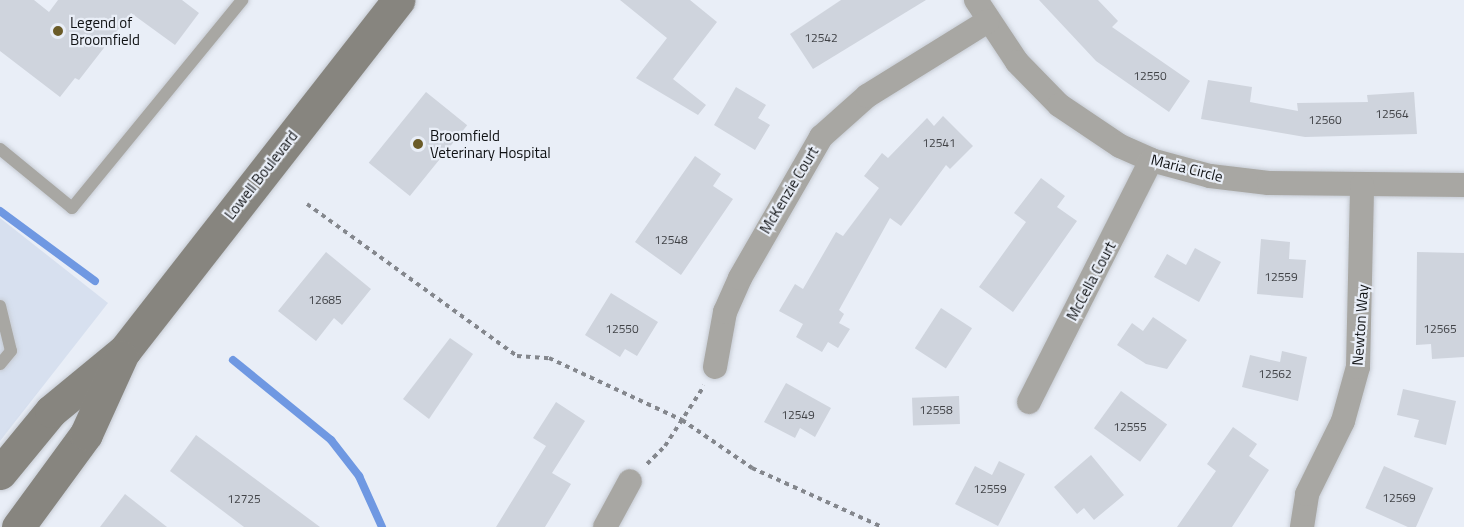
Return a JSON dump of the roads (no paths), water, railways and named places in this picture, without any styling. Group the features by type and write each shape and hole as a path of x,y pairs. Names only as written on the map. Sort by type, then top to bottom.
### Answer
{"main road":[{"name":"Lowell Boulevard","path":"0,473 51,411 125,350 398,0"},
{"name":"Lowell Boulevard","path":"18,527 86,434 125,350"}],"street":[{"name":"Maria Circle","path":"976,0 1017,62 1059,105 1120,146 1151,160 1210,176 1269,183 1464,185"},
{"name":"McKenzie Court","path":"716,367 725,312 740,278 821,137 867,96 988,21"},
{"name":"McCella Court","path":"1029,402 1151,160"},
{"name":"Newton Way","path":"1302,527 1307,494 1343,421 1358,368 1362,185"},
{"path":"605,527 630,480"}],"lane":[{"path":"0,149 72,208 242,0"},
{"path":"0,306 11,351 0,364"}],"waterway":[{"path":"0,211 95,281"},
{"path":"233,360 331,440 359,476 382,527"}],"place":[{"name":"Legend of Broomfield","path":"58,31"},
{"name":"Broomfield Veterinary Hospital","path":"418,144"}]}
